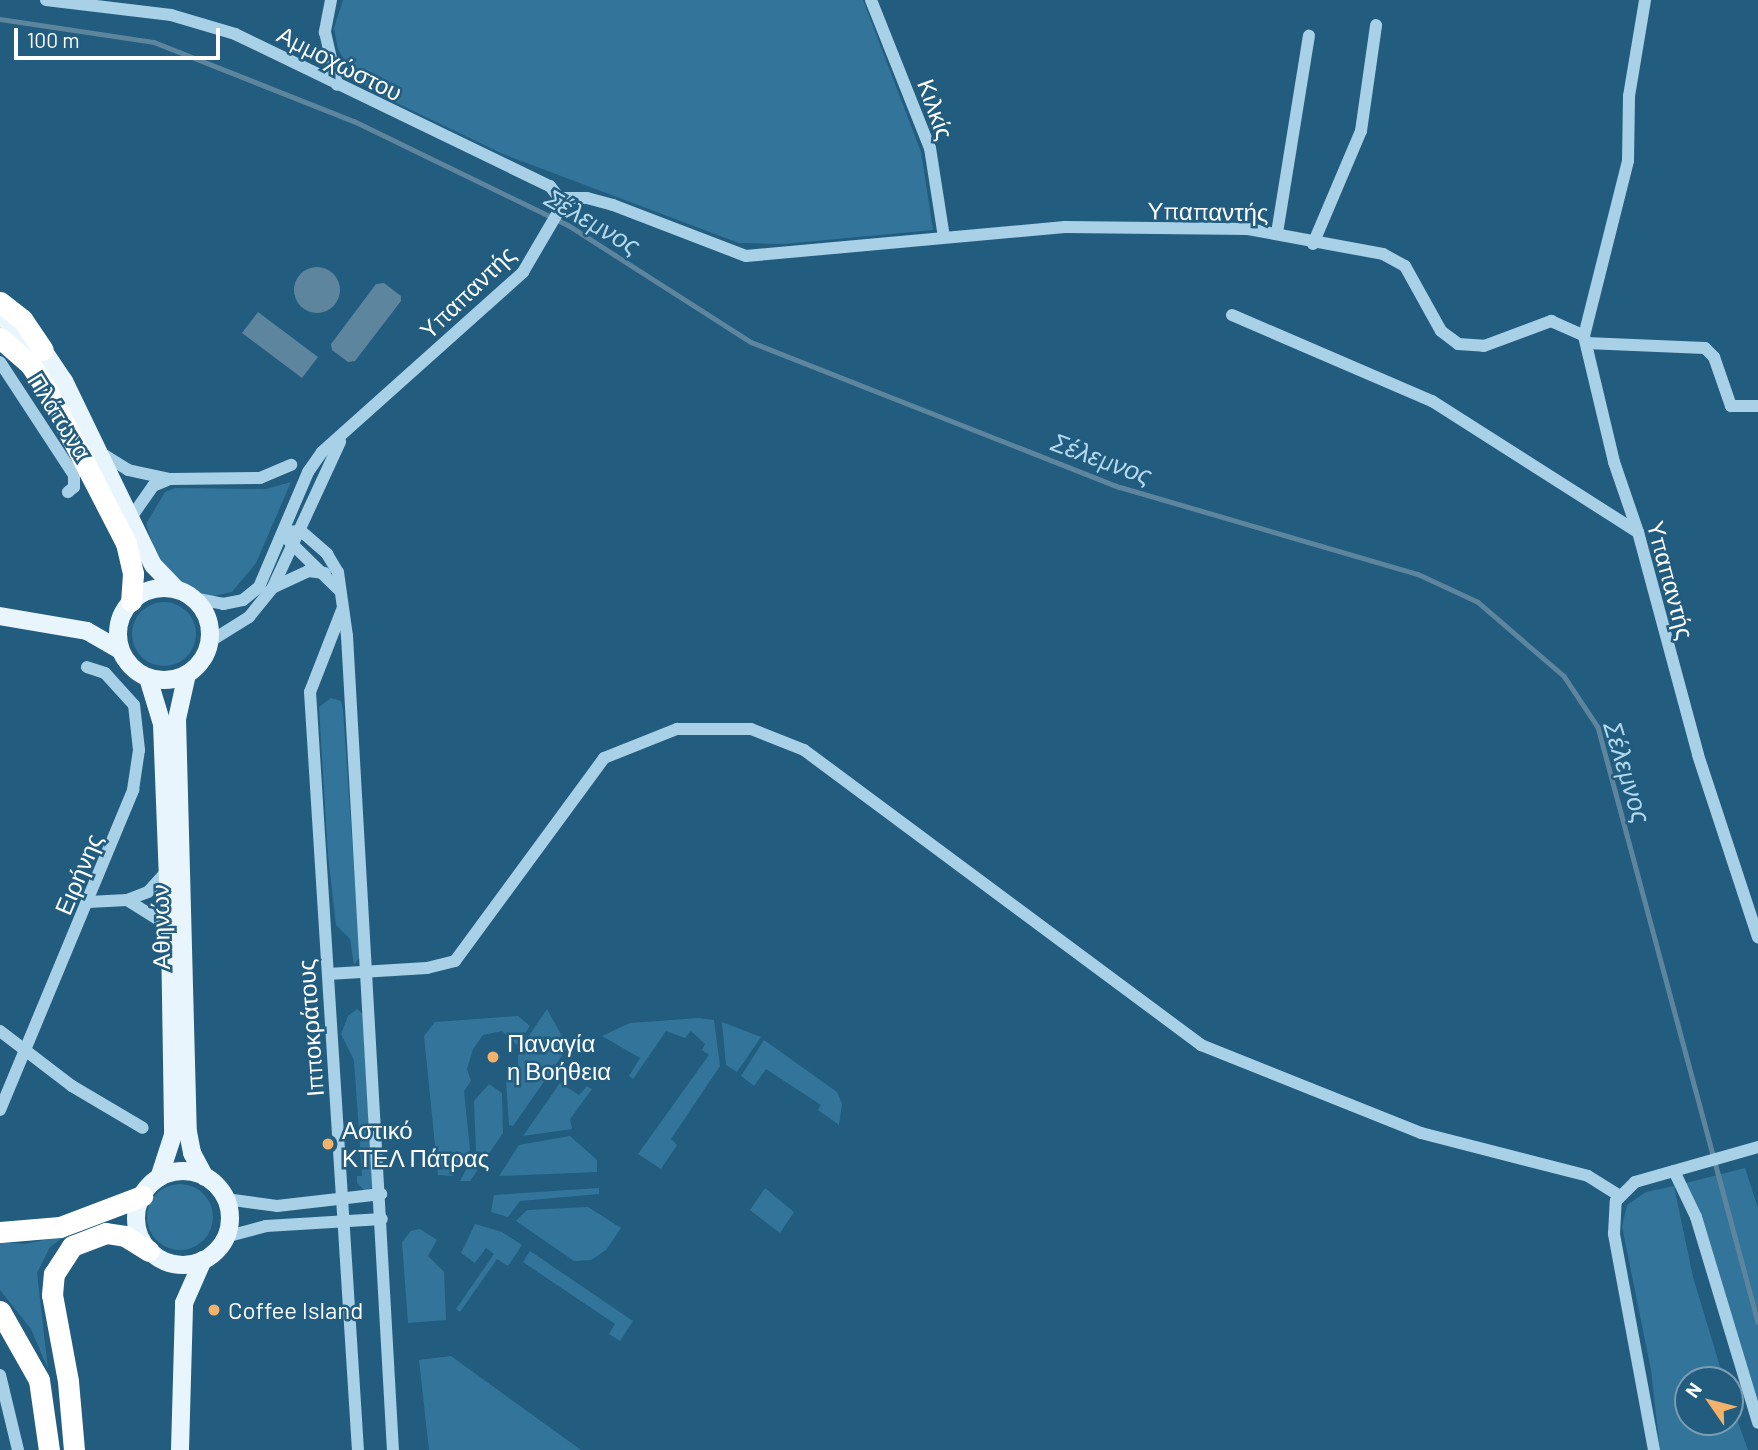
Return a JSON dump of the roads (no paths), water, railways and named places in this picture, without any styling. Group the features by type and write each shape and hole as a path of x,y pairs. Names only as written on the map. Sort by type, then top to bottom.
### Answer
{"highway":[{"path":"0,302 22,319 43,350"},
{"path":"0,338 30,364 47,390 125,543 133,573 131,601"},
{"path":"0,1232 60,1227 142,1196"},
{"path":"74,1450 68,1381 52,1295 54,1274 72,1246 106,1233 125,1236 158,1256"},
{"path":"0,1311 39,1380 49,1450"}],"main road":[{"path":"0,316 43,350 64,381 88,440 153,565 176,589 193,598 207,618 209,642"},
{"path":"120,650 121,616 131,601 156,588 176,589"},
{"path":"0,616 87,631 120,650 131,667 148,677 175,679 187,674"},
{"name":"Αθηνών","path":"209,642 205,655 187,674 177,719 188,1132 192,1153 205,1177 226,1199"},
{"name":"Αθηνών","path":"142,1196 159,1178 173,1135 170,933 162,724 148,677"},
{"path":"159,1178 182,1171 205,1177"},
{"path":"142,1196 138,1230 158,1256 183,1315"},
{"path":"180,1450 183,1315 186,1292 202,1260 225,1237 230,1218 226,1199"},
{"path":"158,1256 185,1265 202,1260"}],"street":[{"name":"Αμμοχώστου","path":"46,0 150,11 215,27 550,186 560,203"},
{"path":"331,0 325,32 337,85"},
{"name":"Κιλκίς","path":"871,0 930,148 944,237"},
{"path":"1645,0 1629,96 1628,161 1585,340 1705,348 1714,356 1731,406 1758,406"},
{"path":"1313,244 1361,131 1376,25"},
{"path":"1277,233 1309,36"},
{"name":"Υπαπαντής","path":"350,427 506,289 540,248 560,203 587,198 613,205 746,256 1065,227 1219,228 1277,233 1313,244 1399,260 1441,331 1458,344 1484,346 1551,321 1585,340 1614,462 1637,532 1698,755 1758,937"},
{"path":"1232,316 1432,401 1637,532"},
{"name":"Πλάτωνα","path":"0,362 74,475 74,487 68,492"},
{"path":"209,642 249,617 273,587 301,531 328,460 350,427"},
{"path":"193,598 223,604 243,600 258,587 308,472 350,427"},
{"path":"88,440 128,470 170,479 260,478 291,465"},
{"path":"130,519 153,485 170,479"},
{"path":"283,532 301,531"},
{"name":"Ιπποκράτους","path":"301,531 327,554 338,572 342,610 383,1219 393,1450"},
{"path":"283,532 293,548 325,573 340,592"},
{"path":"273,587 308,571 325,573"},
{"name":"Ιπποκράτους","path":"342,610 310,692 358,1450"},
{"name":"Ειρήνης","path":"0,1110 127,810 139,750 131,697 105,673 87,667"},
{"path":"328,974 427,968 455,961 604,758 677,729 751,729 804,750 1201,1045 1421,1133 1588,1176 1619,1195"},
{"path":"88,902 127,900 148,892 168,870"},
{"path":"127,900 153,915 170,933"},
{"path":"0,1031 25,1054 143,1128"},
{"path":"1654,1450 1611,1215 1619,1195 1634,1182 1758,1147"},
{"path":"1674,1171 1696,1217 1758,1423"},
{"path":"226,1199 277,1206 381,1194"},
{"path":"225,1237 266,1226 383,1219"},
{"path":"0,1375 18,1450"}],"waterway":[{"name":"Σέλεμνος","path":"0,19 154,42 354,121 568,225 751,342 1120,487 1418,574 1478,602 1564,676 1598,727 1758,1322"}],"place":[{"name":"Παναγία η Βοήθεια","path":"493,1057"},
{"name":"Αστικό ΚΤΕΛ Πάτρας","path":"328,1144"},
{"name":"Coffee Island","path":"214,1310"}]}
